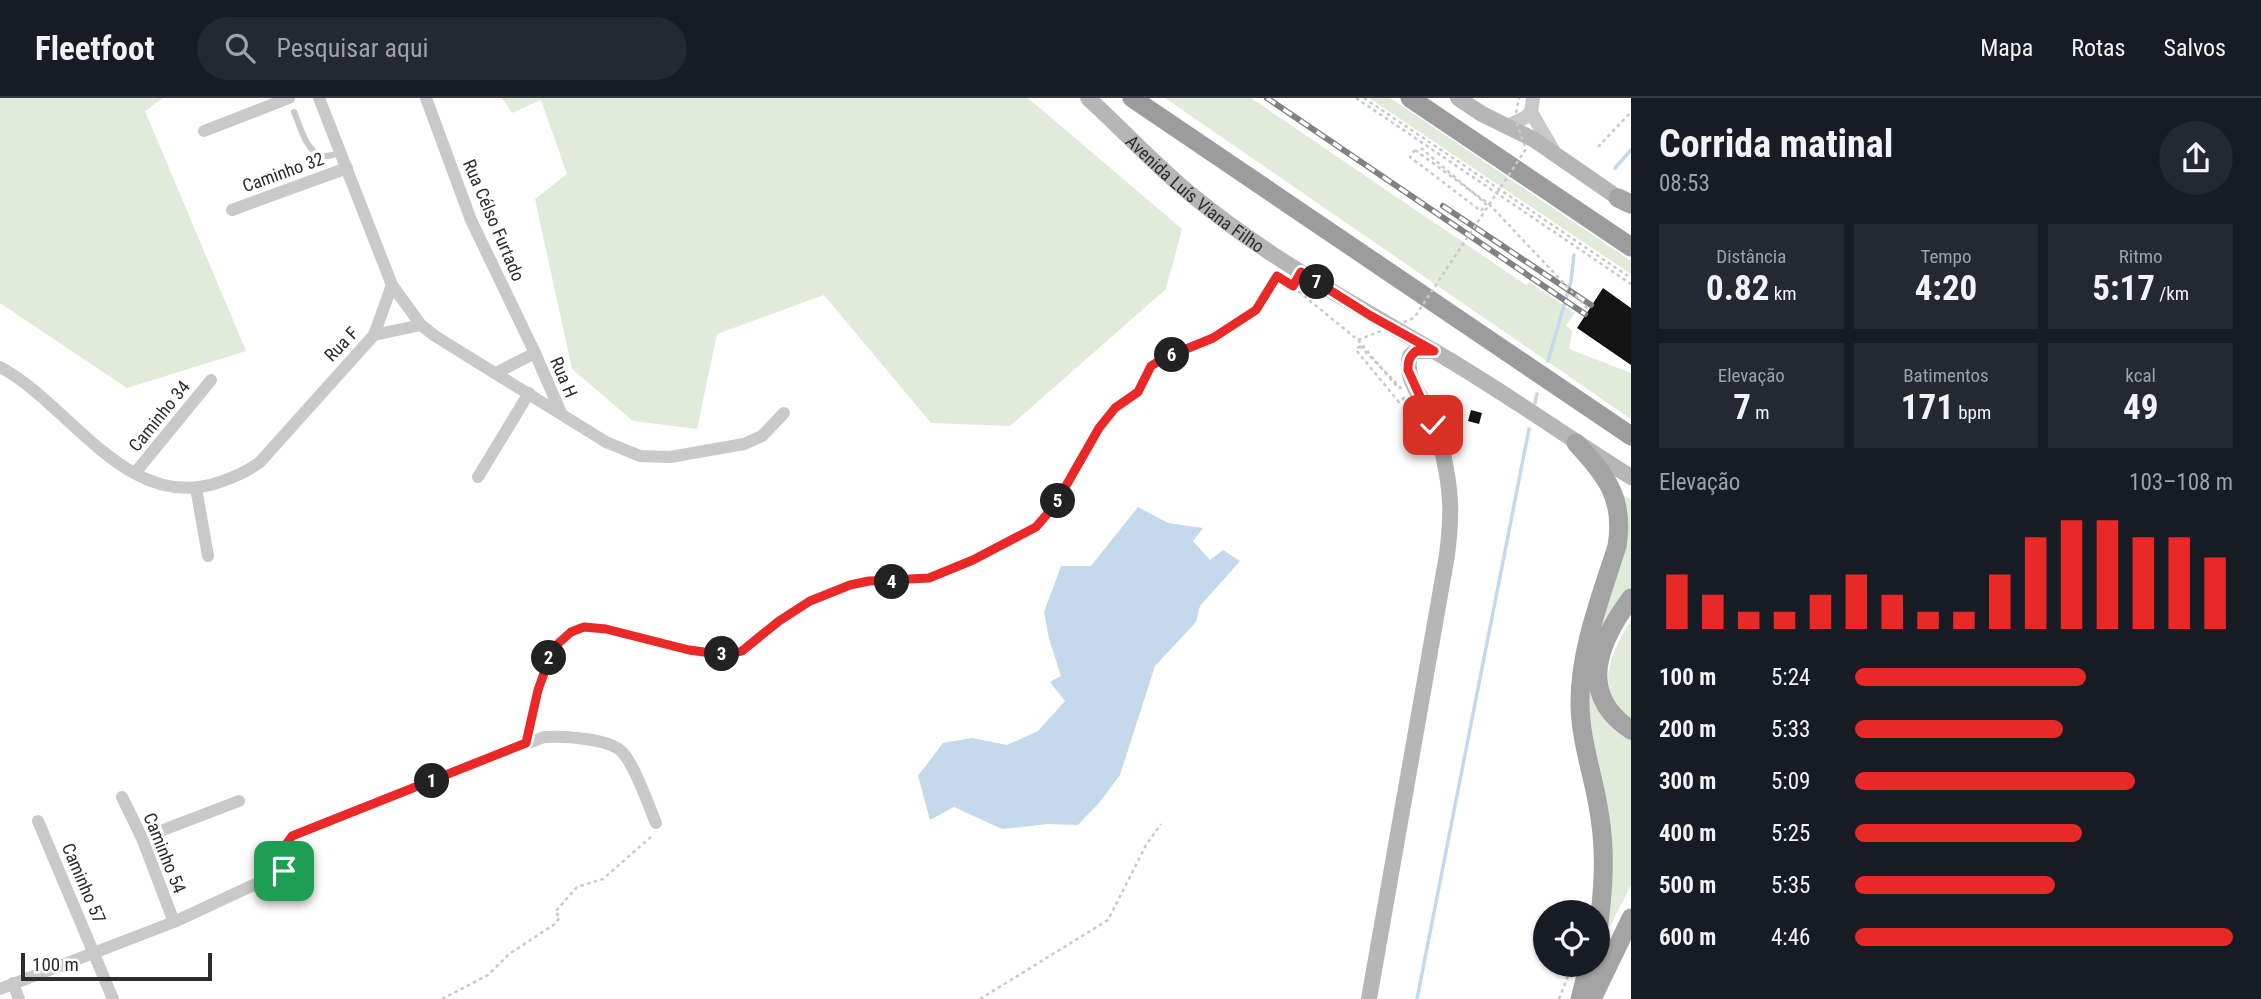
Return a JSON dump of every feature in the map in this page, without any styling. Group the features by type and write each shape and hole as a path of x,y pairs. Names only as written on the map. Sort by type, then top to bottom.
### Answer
{"highway":[{"name":"Avenida Luís Viana Filho","path":"1132,98 1631,436"},
{"path":"1410,98 1631,247"}],"main road":[{"name":"Avenida Luís Viana Filho","path":"1088,98 1193,196 1297,279 1434,351 1631,477"},
{"path":"1458,98 1482,114 1508,125 1627,203"},
{"path":"1369,999 1452,513 1446,467 1428,412 1408,370 1410,356 1416,351 1434,351"},
{"path":"1574,441 1609,484 1617,500 1619,516 1618,546 1585,651 1580,677 1583,745 1600,818 1604,855 1602,900"},
{"path":"1631,598 1604,645 1597,670 1597,688 1605,707 1631,730"},
{"path":"1592,999 1631,918"},
{"path":"1580,999 1586,977"}],"street":[{"path":"204,131 289,98"},
{"path":"319,98 392,285 421,325 455,349 606,442 627,452 654,458 720,449 756,440 784,413"},
{"name":"Rua Célso Furtado","path":"426,98 471,220 536,353"},
{"path":"1520,98 1533,103"},
{"path":"1508,125 1526,117 1533,103"},
{"path":"1533,103 1544,138 1556,155"},
{"name":"Caminho 32","path":"232,209 347,168"},
{"path":"374,335 392,285"},
{"name":"Rua F","path":"0,367 25,382 106,454 135,473 161,484 196,488 242,474 260,462 374,335 421,325"},
{"path":"496,373 536,353"},
{"name":"Rua H","path":"536,353 561,414"},
{"name":"Caminho 34","path":"135,473 211,380"},
{"path":"478,477 530,393"},
{"path":"196,488 208,556"},
{"path":"0,989 174,922 284,871 291,864 287,843 292,836 526,743 553,736 616,747 628,760 656,823"},
{"name":"Caminho 54","path":"122,797 142,838 174,922"},
{"path":"142,838 239,801"},
{"name":"Caminho 57","path":"38,821 113,999"},
{"path":"13,983 19,999"}],"lane":[{"path":"294,112 307,144 315,152 323,156 341,153"}],"path":[{"path":"1356,98 1426,141"},
{"path":"1364,98 1631,278"},
{"path":"1359,340 1414,318 1526,149 1515,118 1520,98"},
{"path":"1598,147 1631,112"},
{"path":"1426,141 1421,148 1431,156 1467,188 1477,196 1486,204 1481,211 1410,157 1415,150 1458,181 1468,189 1479,197 1489,204 1588,309"},
{"path":"1601,260 1631,284"},
{"path":"526,743 538,690 553,648 571,632 584,627 595,628 689,650 726,655 742,651 779,621 810,601 850,585 869,581 929,578 973,560 1036,527 1055,505 1099,428 1115,408 1138,392 1151,366 1213,338 1256,310 1277,276 1297,279 1320,311 1359,340 1382,368 1390,377 1405,396 1398,402 1356,350 1360,346 1378,364 1386,373 1395,382 1404,391"},
{"path":"442,999 488,975 522,944 555,924 560,917 555,912 577,887 603,879 645,840 661,829 656,823"},
{"path":"980,999 1108,919 1146,845 1161,824"},
{"path":"1559,999 1567,977"}],"green space":[{"path":"0,98 163,98 145,111 246,351 127,388 0,303"},
{"path":"502,98 1028,98 1182,229 1166,289 1010,426 931,423 824,295 717,334 697,429 633,421 572,369 535,199 567,174 541,100 512,113"},
{"path":"1165,98 1251,98 1526,285 1529,282 1575,313 1566,325 1572,331 1569,349 1631,373 1631,419"},
{"path":"1369,98 1390,98 1420,118 1631,261 1631,274"},
{"path":"1622,494 1631,500 1631,586 1605,629 1593,692 1631,737 1631,885 1610,926 1598,775 1588,703"},
{"path":"1631,620 1631,720 1616,703 1608,682 1611,661"}],"water":[{"path":"1138,507 1168,523 1203,528 1193,541 1210,560 1223,550 1240,561 1200,606 1196,622 1155,666 1120,775 1078,825 1048,824 1002,829 954,807 930,820 918,776 943,743 972,738 1007,745 1038,731 1065,701 1050,682 1061,676 1044,612 1061,566 1091,566"}],"building":[{"path":"1603,288 1631,308 1631,365 1577,328"},
{"path":"1471,410 1482,413 1479,424 1468,421"}],"waterway":[{"path":"1615,168 1631,150"},
{"path":"1548,361 1571,281 1574,255"},
{"path":"1535,403 1537,394"},
{"path":"1417,999 1529,429"}],"railway":[{"path":"1267,98 1585,314"},
{"path":"1443,206 1591,305"}],"route":[{"path":"284,871 291,864 287,843 292,836 526,743 538,690 553,648 571,632 584,627 606,629 689,650 726,655 742,651 779,621 810,601 850,585 869,581 929,578 973,560 1036,527 1055,505 1099,428 1115,408 1138,392 1151,366 1213,338 1256,310 1277,276 1293,286 1301,272 1434,351 1416,351 1410,356 1408,363 1414,386 1433,425"}]}
